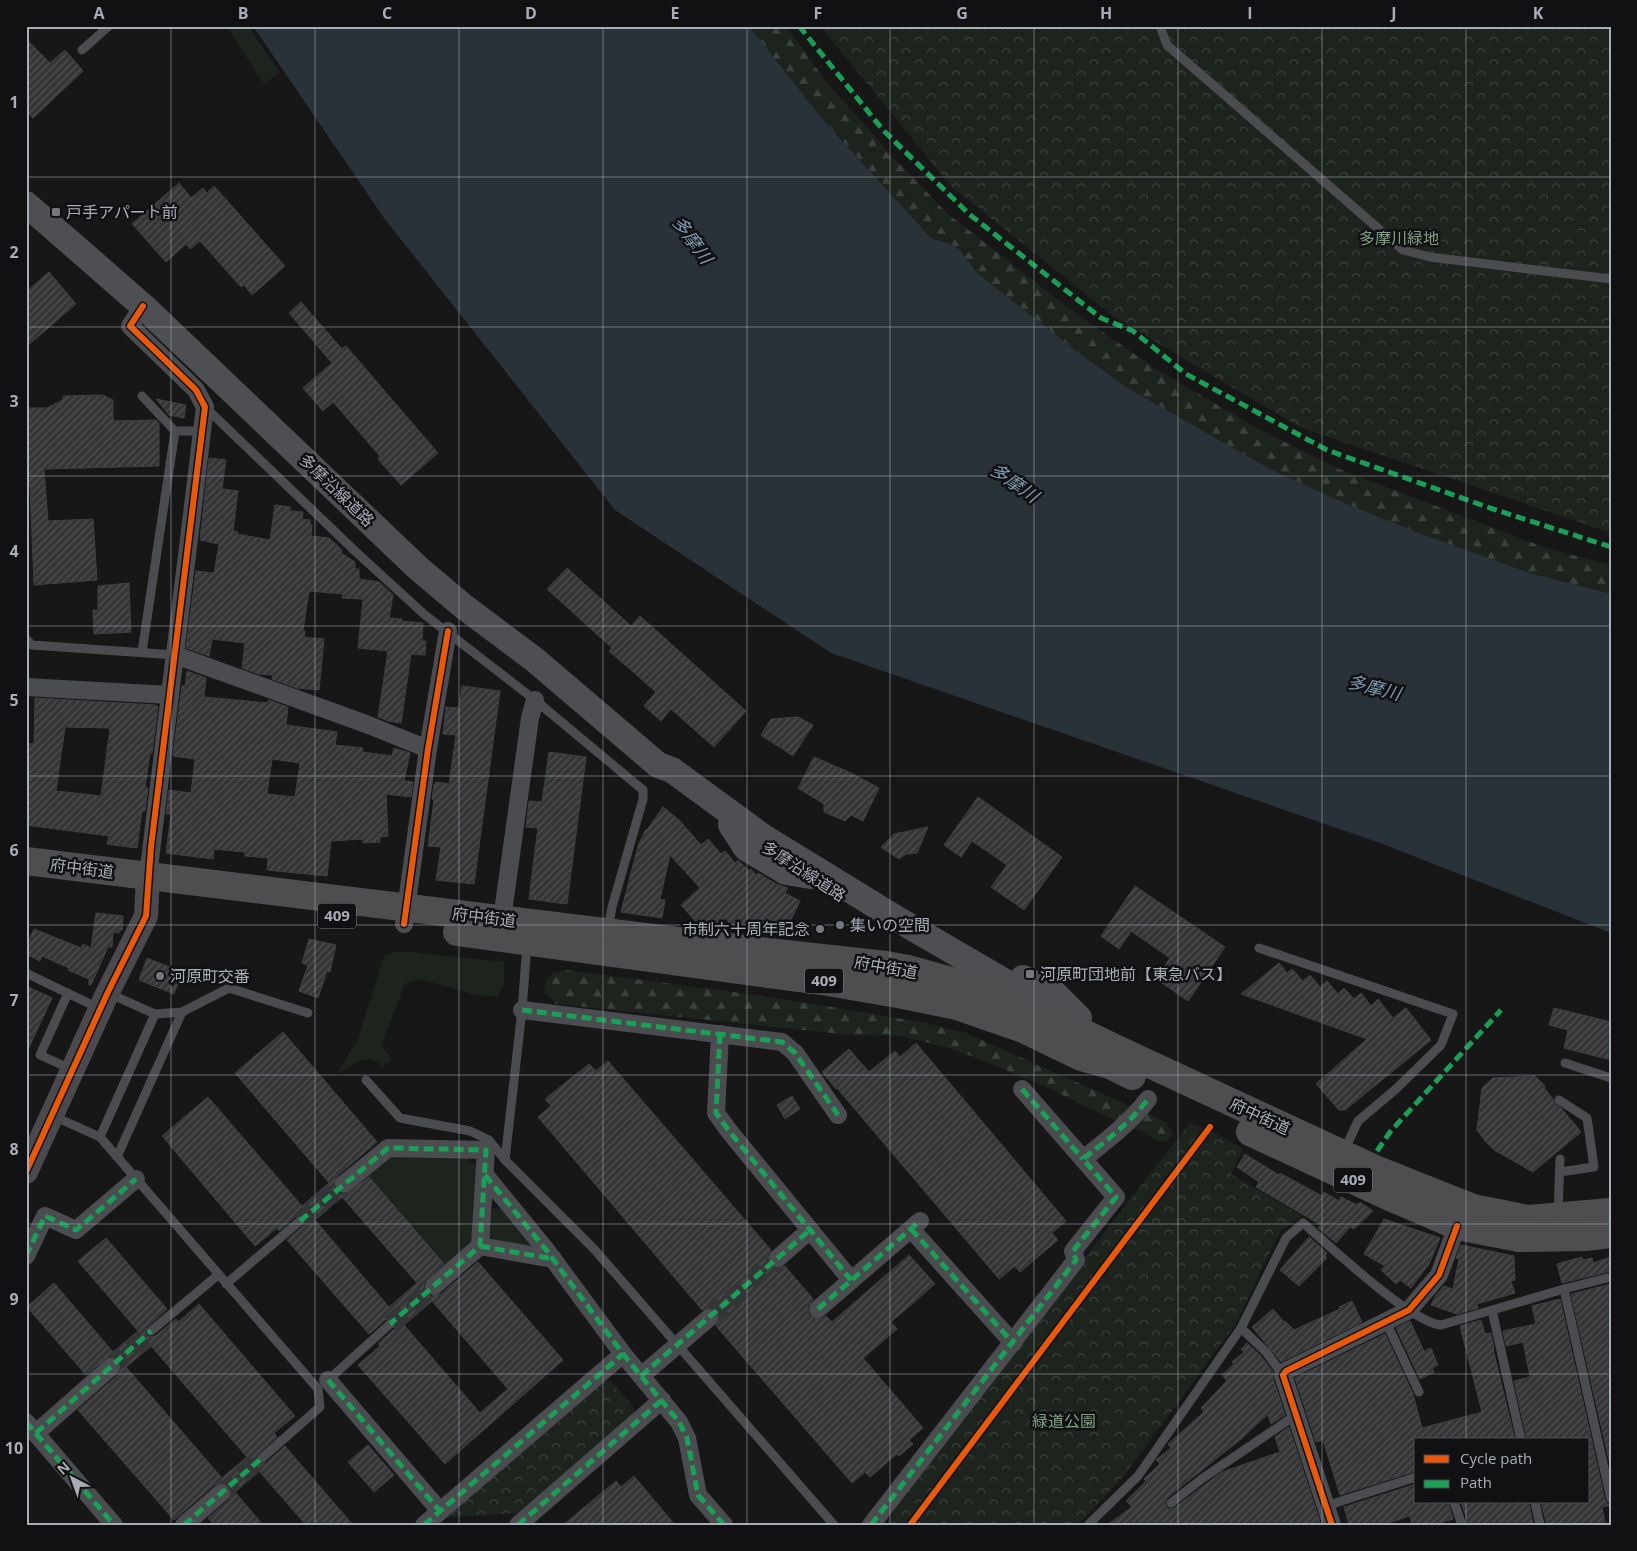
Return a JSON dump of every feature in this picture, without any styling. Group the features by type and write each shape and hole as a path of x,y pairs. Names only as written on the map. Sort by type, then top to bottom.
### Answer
{"highway":[{"name":"府中街道","path":"26,861 147,884 519,928 607,932 777,953 792,946 809,943 852,947 872,952 886,965 986,981 1009,997 1113,1057 1392,1198 1457,1226 1519,1238 1585,1237 1611,1234"},
{"name":"府中街道","path":"26,881 147,884"},
{"name":"府中街道","path":"519,928 904,994 957,1006 1023,1029 1080,1057 1113,1057 1375,1169 1473,1208 1528,1219 1611,1212"}],"main road":[{"name":"多摩沿線道路","path":"26,204 143,306 418,568 463,606 535,660 658,765 672,770 762,836 899,920 986,981"},
{"name":"多摩沿線道路","path":"658,765 666,780 702,807 731,825 746,848 786,872 811,876 962,973 986,981"},
{"path":"986,981 1012,972 1052,992 1079,1018 1097,1029 1113,1057"}],"street":[{"path":"26,1172 52,1116 99,998 146,916 147,884 205,407 196,390 130,326 143,306"},
{"path":"405,916 428,749 448,631"},
{"path":"175,655 366,724 428,749"},
{"path":"26,687 170,695"},
{"path":"519,928 530,718 535,700"},
{"path":"522,1010 782,1042 795,1053 838,1115"},
{"path":"720,1034 716,1113 852,1280"},
{"path":"872,1525 1076,1260 1072,1251 1116,1197 1022,1089"},
{"path":"1083,1159 1114,1135 1148,1099"},
{"path":"344,1184 388,1148 486,1150 486,1175 480,1246 434,1286"},
{"path":"486,1175 553,1259 623,1354 679,1422 687,1438 698,1495 724,1525"},
{"path":"26,1256 45,1216 76,1230 136,1179"},
{"path":"818,1309 916,1225 1013,1343"},
{"path":"1332,1525 1283,1375 1286,1371 1409,1310 1439,1276 1457,1226"},
{"path":"778,1258 810,1230"},
{"path":"480,1246 553,1259"},
{"path":"641,1376 709,1318"},
{"path":"424,1525 623,1354"},
{"path":"111,1366 31,1428 114,1525"},
{"path":"323,1385 440,1511"},
{"path":"518,1525 662,1400"},
{"path":"184,1525 220,1493"}],"lane":[{"path":"82,50 109,26"},
{"path":"1160,26 1167,45 1404,250 1440,259 1611,279"},
{"path":"142,396 175,431 202,432"},
{"path":"205,407 425,615 535,700 643,790 643,798 612,907 607,932"},
{"path":"142,652 175,431"},
{"path":"26,639 32,645 175,655"},
{"path":"505,1160 522,1010 519,928"},
{"path":"1259,948 1453,1014 1441,1045 1396,1089 1358,1121 1343,1154"},
{"path":"26,973 68,993 99,998 156,1014 182,1012 229,988 308,1013"},
{"path":"62,1065 40,1055 68,993"},
{"path":"117,1157 182,1012"},
{"path":"100,1137 156,1014"},
{"path":"1565,1063 1611,1078"},
{"path":"366,1080 400,1118 470,1131 488,1140 505,1160 594,1249 834,1525"},
{"path":"1559,1100 1587,1118 1594,1167 1560,1172"},
{"path":"52,1116 100,1137 226,1284 323,1385"},
{"path":"1558,1216 1560,1159"},
{"path":"226,1284 300,1221"},
{"path":"1088,1525 1138,1476 1241,1328 1286,1238 1303,1223 1378,1287 1432,1324 1441,1325 1611,1277"},
{"path":"151,1331 218,1275"},
{"path":"1564,1289 1611,1499"},
{"path":"1492,1310 1521,1438"},
{"path":"1386,1322 1419,1392"},
{"path":"262,1458 320,1407 323,1385 390,1324"},
{"path":"1241,1328 1266,1352 1283,1375"},
{"path":"1171,1502 1202,1478 1290,1419 1297,1417"},
{"path":"1326,1506 1414,1478"},
{"path":"1455,1504 1462,1525"},
{"path":"1535,1504 1540,1525"}],"green space":[{"path":"226,26 248,26 280,72 264,84"},
{"path":"749,26 786,26 828,84 892,156 948,214 1074,312 1156,369 1257,428 1339,469 1546,548 1611,565 1611,594 1530,573 1416,532 1340,501 1270,469 1131,390 1076,351 976,272 960,250 951,244 931,238 824,121"},
{"name":"多摩川緑地","path":"820,26 1611,26 1611,533 1299,427 1114,317 951,186"},
{"path":"399,951 504,962 504,983 497,997 472,994 421,979 405,984 381,1045 392,1059 383,1066 371,1060 360,1061 338,1073 358,1039 384,956"},
{"path":"566,970 826,1006 926,1023 968,1034 1166,1122 1173,1134 1167,1141 1156,1140 1143,1132 1048,1088 985,1061 945,1047 901,1036 851,1035 556,1004 544,992 546,981 553,972"},
{"name":"緑道公園","path":"1190,1123 1221,1136 1243,1149 1231,1174 1302,1216 1281,1231 1237,1322 1123,1477 1078,1525 886,1525 906,1491"},
{"path":"393,1154 466,1157 477,1168 473,1245 446,1268 368,1175"},
{"path":"489,1209 502,1209 534,1246 527,1252 488,1245"},
{"path":"599,1381 611,1381 635,1409 632,1419 527,1512 440,1518"}],"water":[{"name":"多摩川","path":"253,26 749,26 824,121 931,238 951,244 960,250 976,272 1076,351 1131,390 1270,469 1340,501 1416,532 1530,573 1611,594 1611,933 1380,843 831,653 615,510 384,218"}],"building":[{"path":"26,39 50,63 65,50 83,71 33,118 26,111"},
{"path":"179,183 191,198 203,188 207,193 214,186 285,266 252,295 244,285 241,287 200,241 190,249 186,244 166,262 132,224"},
{"path":"49,272 76,304 26,347 26,292"},
{"path":"301,302 342,349 346,346 438,453 401,485 378,459 380,456 333,402 323,411 303,388 332,363 289,313"},
{"path":"103,395 113,400 113,421 156,420 159,423 159,466 44,469 48,521 93,519 97,580 34,585 30,486 26,487 26,408 47,408 63,400 63,396"},
{"path":"156,399 186,405 184,418 169,415"},
{"path":"209,458 226,460 222,489 238,491 233,531 238,532 237,534 270,540 275,505 290,507 290,511 303,512 302,519 310,520 312,525 311,536 329,538 342,550 341,553 355,562 355,569 359,569 359,579 379,582 393,595 389,618 423,623 422,641 426,641 425,655 411,654 401,723 378,717 388,651 358,648 363,599 342,598 343,594 309,591 303,630 305,631 304,637 324,639 319,690 297,688 272,679 273,675 258,674 242,668 245,643 212,639 209,656 186,648 196,571 214,573 219,544 200,540"},
{"path":"567,568 631,626 640,616 746,711 714,747 671,709 661,721 644,706 656,692 609,651 612,648 547,589"},
{"path":"129,583 131,632 94,634 93,610 98,610 98,586"},
{"path":"187,671 206,678 204,697 268,703 268,700 288,707 286,725 337,732 335,745 363,748 362,752 392,756 394,748 410,753 404,781 413,782 411,797 386,794 388,836 380,837 380,842 363,843 363,839 331,841 327,876 267,870 268,858 245,856 245,852 214,849 213,859 166,853 171,814 166,814 169,790 191,793 195,759 173,756 182,686 185,686","holes":["272,759 300,763 295,797 267,794"]},
{"path":"462,686 500,691 474,884 436,880 441,847 428,846 434,800 432,799 434,784 436,782 449,784 456,735 443,734 446,707 459,708"},
{"path":"35,698 155,705 158,707 145,788 148,788 145,811 142,811 137,848 107,844 109,836 26,825 26,743 34,744","holes":["65,727 110,728 101,796 56,791"]},
{"path":"798,717 813,725 793,756 761,735 771,719"},
{"path":"549,752 586,757 567,904 529,899 538,828 526,827 529,801 542,802"},
{"path":"814,757 879,788 863,821 851,815 845,821 824,812 824,804 798,788"},
{"path":"978,797 1062,857 1024,910 991,887 1007,865 972,841 961,857 944,845"},
{"path":"663,807 679,820 701,845 708,839 721,854 725,851 735,863 738,860 756,875 758,873 778,885 788,888 785,893 800,901 789,924 777,933 747,928 743,924 741,927 738,923 733,927 725,918 717,925 712,919 706,925 702,921 698,924 681,905 700,888 670,855 660,899 665,900 662,918 621,912 638,846 646,829"},
{"path":"928,827 917,853 906,854 899,859 881,847 894,834"},
{"path":"1135,886 1225,947 1188,1001 1156,979 1170,958 1131,931 1119,949 1101,936"},
{"path":"96,913 123,916 122,930 119,930 119,933 113,932 112,947 108,947 91,985 89,985 89,979 68,970 69,968 42,956 40,961 26,954 26,947 34,929 81,948 83,944 91,948"},
{"path":"309,939 336,945 330,972 327,971 318,998 299,991 308,965 302,963"},
{"name":"河原町交番","path":"147,958 182,972 174,994 139,980"},
{"path":"1279,963 1287,973 1292,969 1303,981 1310,975 1320,987 1327,981 1338,994 1344,988 1354,999 1361,993 1371,1006 1378,999 1393,1018 1406,1008 1431,1040 1345,1110 1339,1110 1316,1084 1367,1039 1241,994"},
{"path":"26,986 52,998 26,1054"},
{"path":"1554,1008 1611,1022 1611,1060 1564,1048 1568,1030 1549,1025"},
{"path":"283,1032 377,1142 337,1176 334,1185 336,1191 346,1194 369,1177 444,1264 424,1282 426,1293 431,1296 441,1294 478,1262 563,1360 445,1464 358,1365 380,1346 378,1344 395,1328 395,1320 391,1318 386,1319 369,1334 287,1240 306,1224 306,1219 303,1215 296,1216 279,1231 277,1228 255,1246 162,1136 208,1097 302,1206 329,1183 235,1073","holes":["342,1197 417,1283 389,1307 315,1220","432,1301 508,1389 480,1413 404,1325"]},
{"path":"916,1043 1066,1221 1052,1233 1058,1240 1020,1272 1015,1266 999,1279 822,1072 849,1049 869,1072 895,1051 900,1057"},
{"path":"608,1061 771,1250 768,1255 770,1265 775,1268 785,1266 813,1299 808,1306 810,1316 820,1319 826,1316 832,1322 909,1255 935,1284 891,1322 897,1329 863,1358 923,1428 909,1440 913,1444 899,1456 897,1454 870,1477 865,1472 852,1483 716,1326 719,1317 717,1311 708,1308 702,1310 538,1117 551,1106 545,1099 589,1064 596,1071"},
{"path":"1535,1076 1545,1086 1544,1088 1554,1103 1562,1109 1581,1132 1533,1172 1494,1150 1477,1130 1482,1088 1493,1078"},
{"path":"792,1096 800,1109 785,1119 777,1105"},
{"path":"1245,1154 1279,1175 1280,1173 1322,1196 1324,1192 1339,1201 1341,1197 1357,1205 1360,1202 1373,1211 1354,1229 1350,1227 1336,1243 1318,1228 1321,1225 1256,1187 1259,1182 1237,1167"},
{"path":"1384,1219 1440,1238 1429,1264 1411,1288 1400,1280 1396,1284 1381,1270 1385,1266 1364,1254"},
{"path":"1309,1237 1327,1253 1325,1256 1327,1258 1299,1286 1280,1270"},
{"path":"106,1238 167,1309 147,1327 145,1332 149,1337 155,1336 176,1319 178,1322 199,1304 295,1416 274,1433 277,1437 258,1454 257,1462 260,1464 266,1463 285,1446 353,1525 306,1525 259,1471 235,1492 263,1525 214,1525 208,1518 228,1501 231,1496 229,1486 219,1483 214,1485 174,1520 78,1410 118,1375 121,1370 119,1360 115,1357 108,1357 86,1375 27,1307 54,1283 113,1352 138,1331 78,1261","holes":["151,1346 247,1457 222,1478 126,1367"]},
{"path":"1461,1245 1514,1256 1515,1280 1511,1281 1515,1293 1477,1304 1478,1308 1457,1314 1431,1305 1436,1295 1444,1286 1453,1289 1459,1259 1456,1258"},
{"path":"1582,1257 1583,1260 1592,1258 1593,1263 1611,1257 1611,1271 1562,1283 1557,1264"},
{"path":"1611,1284 1611,1469 1571,1294"},
{"path":"1560,1299 1605,1500 1607,1504 1611,1505 1602,1507 1605,1522 1592,1525 1547,1525 1542,1504 1590,1504 1590,1438 1527,1438 1514,1381 1530,1377 1523,1342 1506,1346 1503,1331 1536,1324 1532,1306"},
{"path":"1352,1301 1362,1322 1281,1362 1252,1327 1273,1309 1294,1330 1340,1309 1339,1307"},
{"path":"1481,1320 1485,1334 1491,1333 1493,1349 1515,1438 1414,1438 1414,1472 1340,1495 1323,1440 1316,1442 1295,1378 1385,1334 1413,1394 1422,1428 1482,1412 1460,1326"},
{"path":"1410,1321 1424,1351 1431,1348 1438,1365 1432,1368 1434,1372 1420,1379 1396,1328"},
{"path":"1247,1343 1261,1356 1273,1372 1273,1378 1285,1415 1271,1424 1268,1414 1241,1439 1167,1498 1165,1504 1168,1509 1174,1508 1222,1472 1280,1452 1275,1437 1289,1427 1321,1525 1107,1525 1132,1507 1126,1501 1146,1481 1144,1479 1160,1464 1156,1460 1171,1448 1168,1444 1204,1412 1201,1408 1227,1381 1222,1375 1234,1364 1232,1362 1244,1352 1241,1349"},
{"path":"368,1445 394,1475 374,1492 348,1462"},
{"path":"634,1476 675,1525 563,1525 616,1481 621,1487"},
{"path":"1414,1485 1414,1504 1449,1504 1453,1519 1433,1525 1412,1525 1410,1516 1382,1525 1349,1525 1344,1507"},
{"path":"1462,1504 1529,1504 1533,1524 1471,1525 1468,1522"}],"tunnel":[{"path":"300,1221 344,1184"},
{"path":"709,1318 778,1258"},
{"path":"390,1324 434,1286"},
{"path":"111,1367 151,1331"},
{"path":"221,1493 262,1458"}],"marked path":[{"path":"799,26 883,130 969,214 1101,318 1133,331 1186,374 1327,450 1490,508 1611,547"},
{"path":"522,1010 782,1042 795,1053 838,1115"},
{"path":"1377,1151 1390,1132 1501,1010"},
{"path":"720,1034 716,1113 851,1280"},
{"path":"1022,1089 1083,1159"},
{"path":"871,1525 1076,1260 1073,1251 1116,1197 1083,1159 1126,1124 1148,1099"},
{"path":"300,1221 388,1148 486,1150 480,1246 390,1324"},
{"path":"485,1175 547,1251 623,1354 679,1422 687,1438 698,1495 724,1525"},
{"path":"26,1256 45,1216 76,1230 136,1179"},
{"path":"818,1309 920,1221"},
{"path":"911,1229 1013,1343"},
{"path":"641,1376 810,1230"},
{"path":"480,1246 553,1259"},
{"path":"36,1433 151,1331"},
{"path":"424,1525 623,1354"},
{"path":"328,1380 440,1511"},
{"path":"518,1525 662,1400"},
{"path":"26,1422 114,1525"},
{"path":"184,1525 262,1458"}],"cycle path":[{"path":"26,1172 108,992 146,916 151,847 205,407 196,390 130,326 143,306"},
{"path":"404,924 428,749 448,631"},
{"path":"910,1525 1210,1127"},
{"path":"1332,1525 1283,1375 1286,1371 1409,1310 1439,1275 1457,1226"}],"place":[{"name":"戸手アパート前","path":"56,212"},
{"name":"集いの空間","path":"840,925"},
{"name":"市制六十周年記念","path":"820,929"},
{"name":"河原町団地前【東急バス】","path":"1030,974"},
{"name":"河原町交番","path":"160,976"}]}
